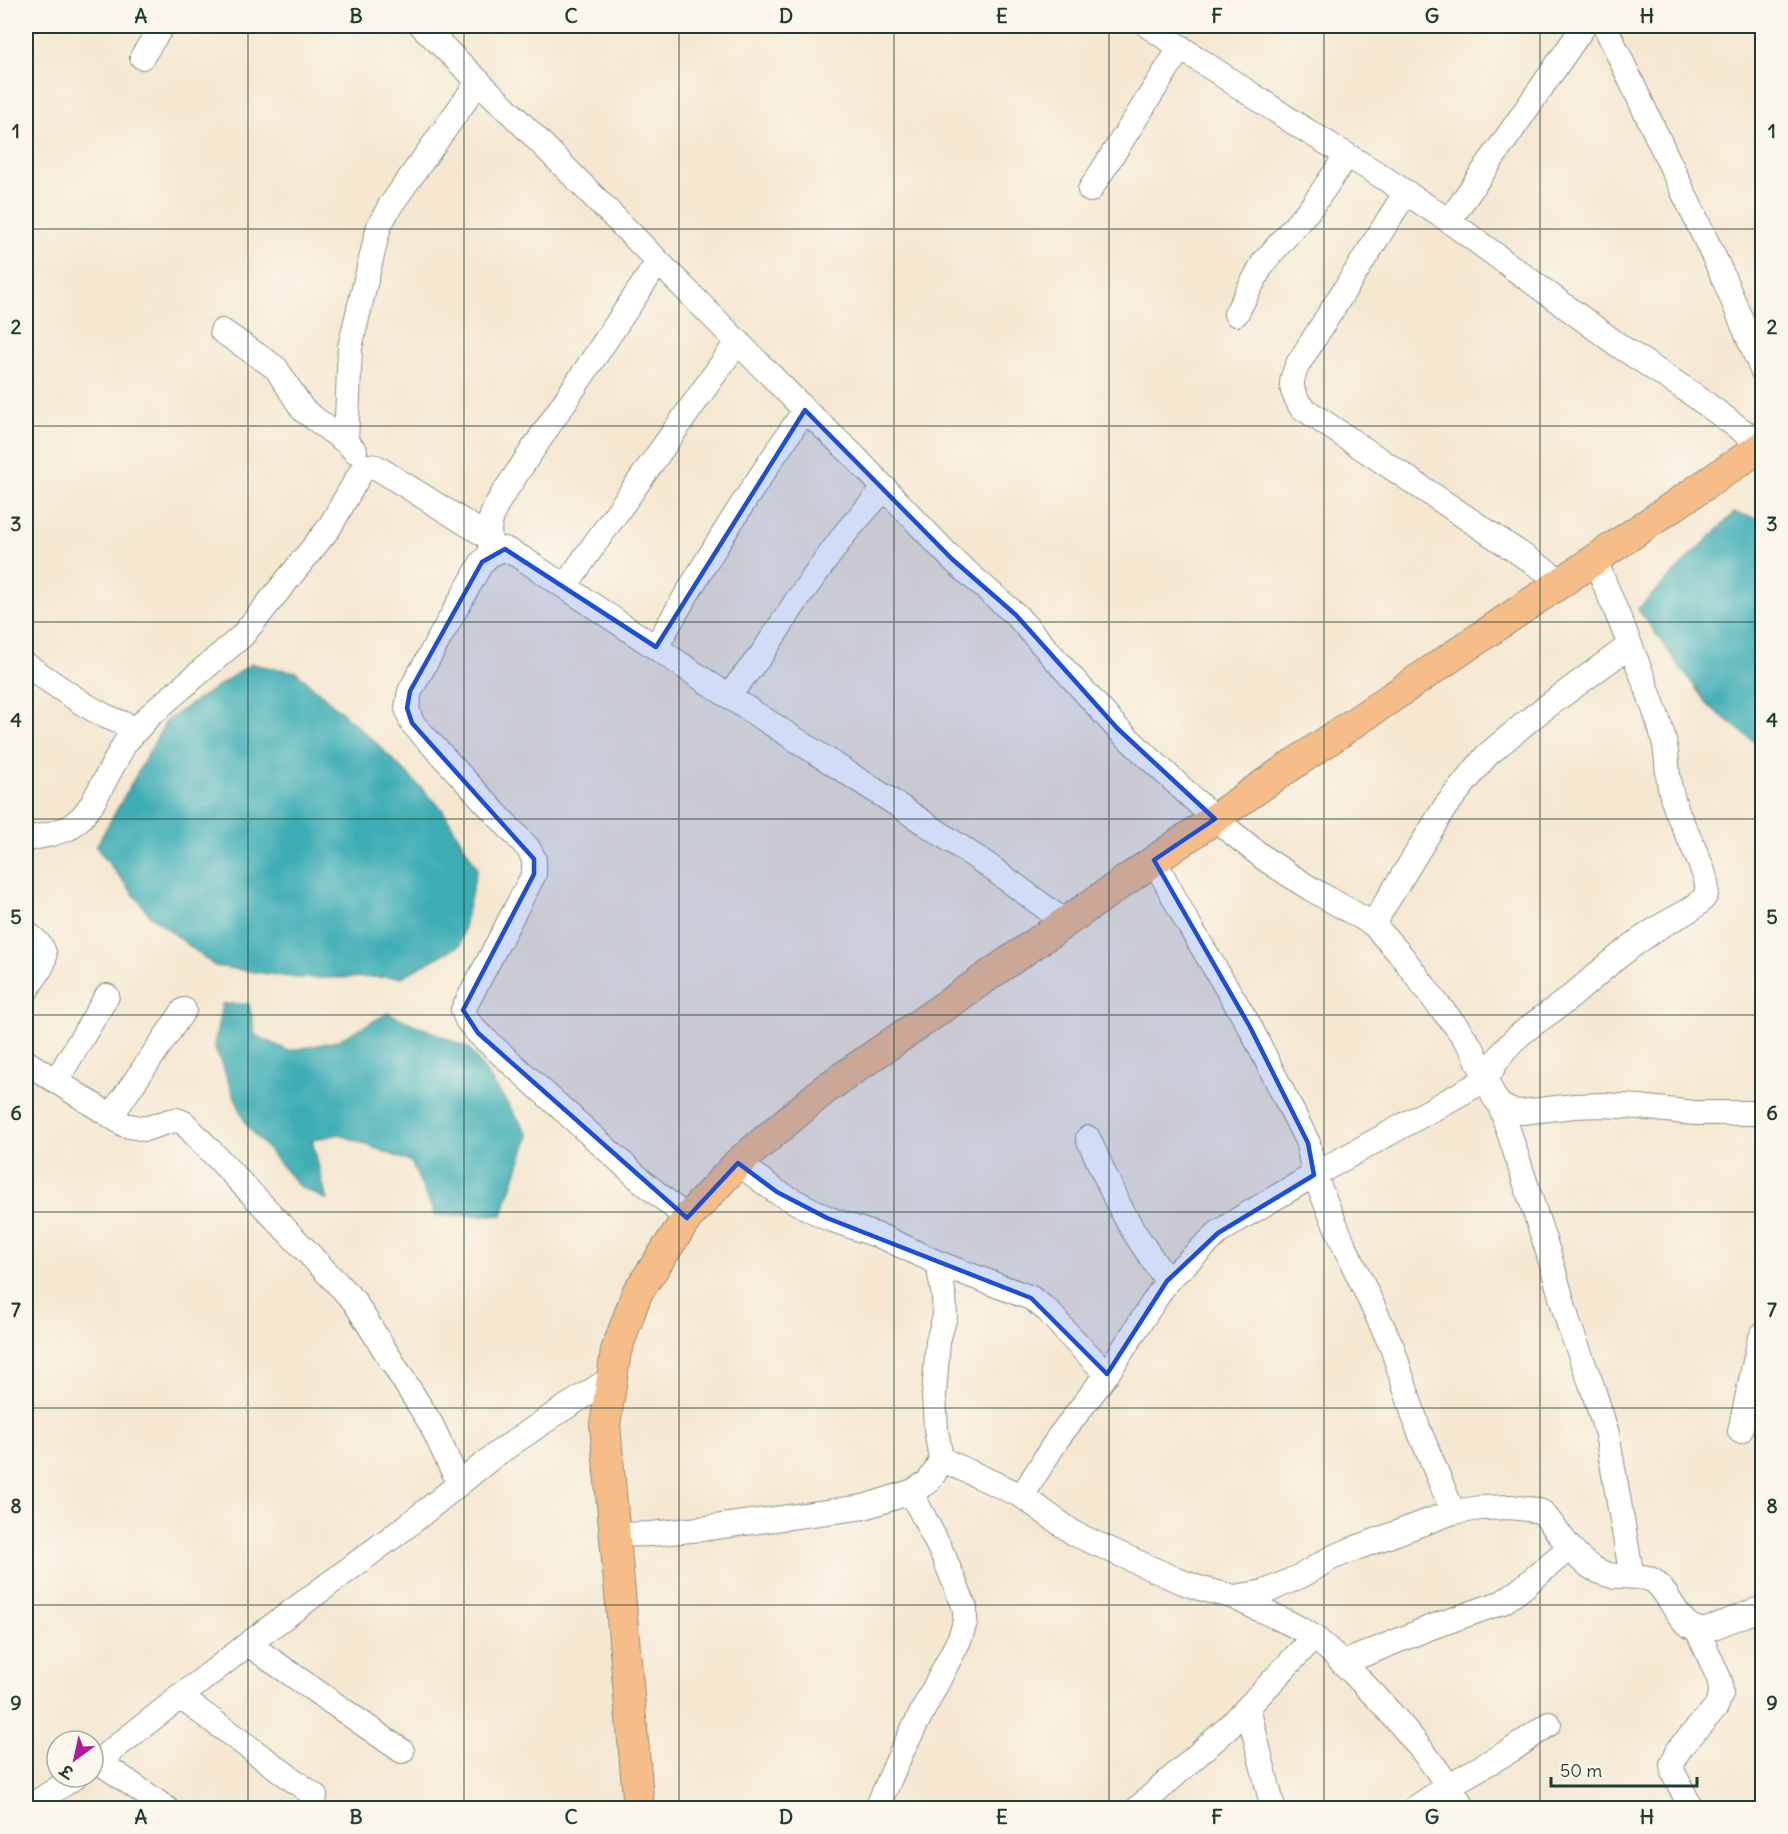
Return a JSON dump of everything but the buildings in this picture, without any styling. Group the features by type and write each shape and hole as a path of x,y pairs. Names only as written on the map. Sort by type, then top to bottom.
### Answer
{"main road":[{"path":"639,1809 604,1425 616,1351 637,1293 687,1218 738,1163 824,1090 1154,860 1762,445"}],"street":[{"path":"142,57 162,26"},
{"path":"422,26 805,410 853,455 952,559 1016,615 1117,728 1215,819 1265,859 1311,889 1373,924 1401,955 1473,1050 1494,1097 1500,1105 1550,1258 1569,1325 1607,1434 1632,1577"},
{"path":"1148,26 1299,126 1449,221 1621,347 1691,393 1762,445"},
{"path":"1449,221 1584,26"},
{"path":"1605,26 1721,272 1762,370"},
{"path":"1090,190 1181,47"},
{"path":"346,442 350,347 379,226 390,206 479,81"},
{"path":"1236,314 1263,263 1307,212 1347,155"},
{"path":"1406,192 1298,364 1292,379 1292,390 1301,407 1561,581"},
{"path":"658,262 493,510 488,524 490,545 410,692 407,708 412,723 528,848 534,860 534,874 468,998 463,1010 467,1020 478,1033 642,1181 687,1218"},
{"path":"222,331 276,368 303,410 346,442 369,466"},
{"path":"565,586 738,341"},
{"path":"656,647 752,486 805,410"},
{"path":"26,843 69,828 82,817 92,804 125,743 149,716 242,636 329,528 362,470 369,466 376,466 490,545 505,549 522,558 986,864 1065,922"},
{"path":"728,696 762,654 846,532 885,488"},
{"path":"1022,1496 1058,1438 1107,1374 1167,1281 1218,1233 1314,1174 1487,1079 1496,1061 1521,1032 1572,996 1606,966 1655,929 1694,907 1705,896 1707,890 1705,877 1677,812 1670,787 1663,735 1595,560"},
{"path":"1373,924 1445,807 1487,755 1534,716 1629,646"},
{"path":"26,665 82,703 105,716 137,729"},
{"path":"1154,860 1186,920 1250,1027 1308,1143 1314,1174 1344,1245 1392,1347 1418,1428 1453,1512"},
{"path":"26,933 39,942 45,953 44,962 26,991"},
{"path":"56,1081 106,996"},
{"path":"111,1116 184,1010"},
{"path":"26,1062 125,1125 145,1129 177,1120 184,1123 354,1301 431,1424 459,1484"},
{"path":"1500,1105 1511,1111 1522,1112 1602,1105 1694,1113 1762,1113"},
{"path":"1088,1138 1134,1232 1167,1281"},
{"path":"738,1163 777,1192 827,1218 885,1238 938,1263 1031,1298 1047,1310 1107,1374"},
{"path":"615,1535 700,1529 864,1507 911,1492 928,1482 940,1459 934,1396 938,1341 945,1316 938,1263"},
{"path":"1740,1431 1762,1335"},
{"path":"105,1755 179,1696 407,1526 512,1443 612,1378"},
{"path":"940,1459 1022,1496 1075,1533 1177,1580 1234,1597 1314,1636 1379,1699 1410,1735 1464,1809"},
{"path":"877,1809 900,1753 960,1638 965,1622 965,1608 944,1557 911,1492"},
{"path":"1234,1597 1265,1592 1304,1575 1331,1558 1453,1512 1496,1507 1542,1512 1569,1548 1588,1567 1609,1575 1649,1578 1657,1583 1688,1624 1698,1631 1720,1681 1721,1694 1716,1707 1679,1749 1672,1764 1673,1772 1691,1809"},
{"path":"1342,1663 1429,1628 1503,1602 1569,1548"},
{"path":"1698,1631 1762,1608"},
{"path":"1138,1809 1248,1708 1314,1636"},
{"path":"248,1644 402,1751"},
{"path":"179,1696 315,1796"},
{"path":"1248,1708 1273,1809"},
{"path":"1415,1809 1448,1786 1513,1749 1549,1724"},
{"path":"105,1769 166,1809"},
{"path":"28,1809 57,1789"}],"highlighted area":[{"path":"805,410 952,559 1016,615 1117,728 1215,819 1154,860 1250,1027 1308,1143 1314,1175 1218,1233 1167,1281 1107,1374 1031,1298 827,1218 777,1192 738,1163 687,1218 478,1033 463,1010 534,874 534,859 412,723 407,708 410,691 482,562 505,549 656,647"}],"water":[{"path":"1734,513 1762,519 1762,748 1708,705 1638,609"},
{"path":"251,664 296,672 376,743 442,809 477,868 460,945 402,977 297,978 215,966 150,915 96,847 167,720"},
{"path":"222,1004 249,1004 255,1035 289,1051 337,1041 388,1013 469,1048 529,1135 502,1215 435,1215 411,1162 339,1134 312,1140 327,1200 299,1186 246,1124 214,1046"}]}
